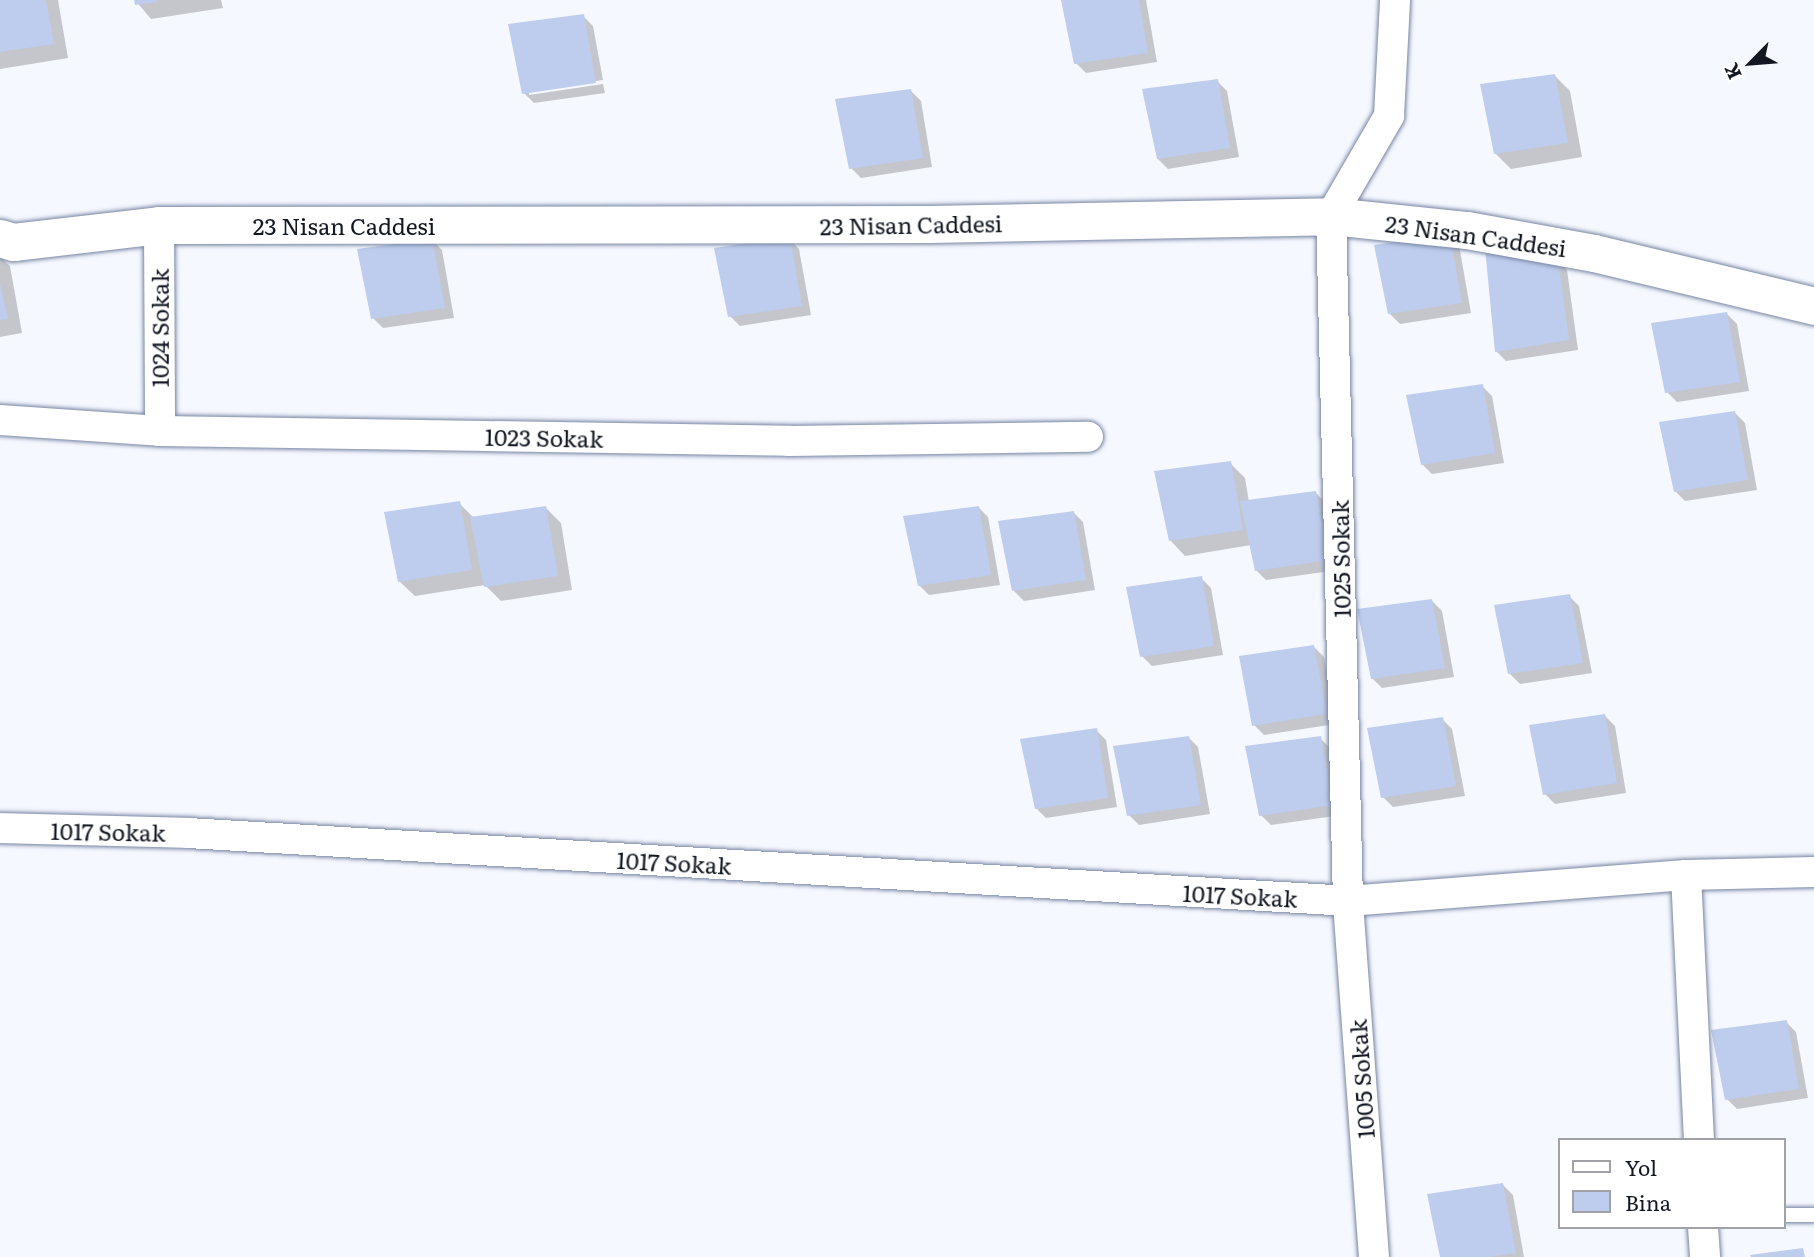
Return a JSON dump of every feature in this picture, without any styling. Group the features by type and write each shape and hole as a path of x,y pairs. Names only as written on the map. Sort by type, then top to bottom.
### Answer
{"street":[{"path":"1331,216 1389,116 1395,0"},
{"name":"23 Nisan Caddesi","path":"0,238 13,242 159,225 930,224 1331,216 1467,230 1581,250 1814,306"},
{"name":"1025 Sokak","path":"1331,216 1348,901"},
{"name":"1024 Sokak","path":"159,225 160,431"},
{"name":"1023 Sokak","path":"0,420 160,431 789,441 1088,437"},
{"name":"1017 Sokak","path":"0,828 188,833 1348,901 1686,874 1814,872"},
{"path":"1686,874 1699,1138"},
{"name":"1005 Sokak","path":"1348,901 1374,1257"},
{"path":"1703,1229 1705,1257"}],"lane":[{"path":"1786,1216 1814,1215"}],"building":[{"path":"0,0 46,0 54,44 0,52"},
{"path":"134,0 157,0 158,2 135,5"},
{"path":"1061,0 1139,0 1148,53 1074,64"},
{"path":"584,14 596,83 522,94 508,24"},
{"path":"1555,74 1568,143 1494,154 1480,84"},
{"path":"1218,79 1230,148 1157,159 1142,89"},
{"path":"911,89 923,158 849,169 835,99"},
{"path":"1450,234 1462,303 1388,314 1374,245"},
{"path":"790,237 802,306 728,317 714,248"},
{"path":"432,239 445,308 371,319 357,249"},
{"path":"1485,248 1558,258 1569,340 1495,352"},
{"path":"0,283 8,319 0,320"},
{"path":"1727,312 1740,382 1665,393 1651,323"},
{"path":"1483,384 1495,453 1421,465 1406,395"},
{"path":"1735,411 1748,480 1674,492 1659,422"},
{"path":"1231,461 1243,530 1169,541 1154,471"},
{"path":"1316,491 1329,560 1255,571 1240,501"},
{"path":"460,501 472,570 398,582 384,512"},
{"path":"546,506 558,576 484,587 470,517"},
{"path":"979,506 991,575 918,586 903,516"},
{"path":"1074,511 1086,580 1012,591 998,521"},
{"path":"1202,576 1214,646 1140,657 1126,587"},
{"path":"1570,594 1583,663 1508,674 1494,605"},
{"path":"1432,599 1445,668 1371,679 1357,609"},
{"path":"1314,645 1327,714 1252,726 1239,656"},
{"path":"1605,714 1617,783 1543,795 1529,725"},
{"path":"1443,717 1456,786 1381,798 1367,728"},
{"path":"1097,728 1108,798 1035,809 1020,739"},
{"path":"1189,736 1201,805 1127,816 1113,746"},
{"path":"1321,736 1333,805 1259,816 1245,746"},
{"path":"1787,1020 1799,1089 1725,1100 1711,1030"},
{"path":"1503,1183 1516,1253 1488,1257 1440,1257 1427,1194"},
{"path":"1803,1248 1805,1257 1750,1255"}]}
